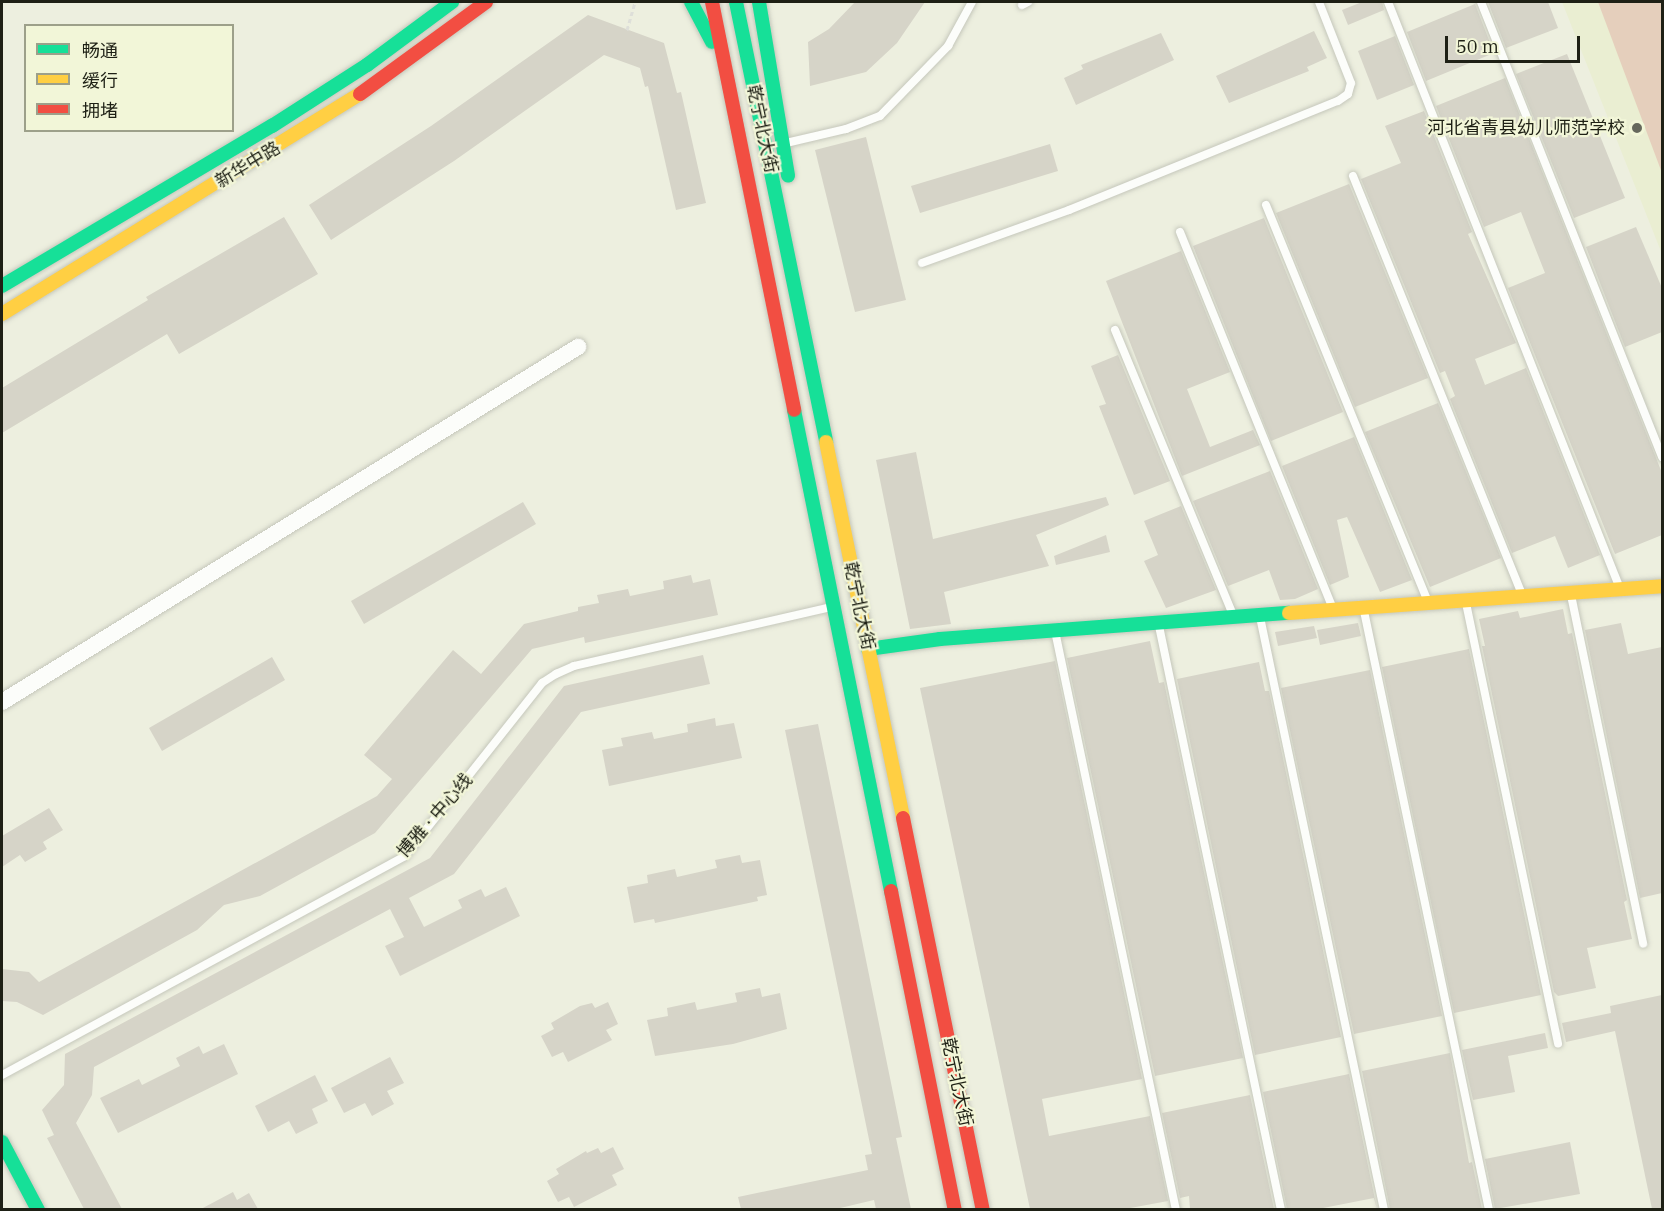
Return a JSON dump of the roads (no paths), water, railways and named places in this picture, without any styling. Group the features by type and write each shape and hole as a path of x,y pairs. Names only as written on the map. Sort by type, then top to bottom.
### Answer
{"main road":[{"name":"新华中路","path":"2,286 272,126 367,65 452,2"},
{"name":"新华中路","path":"2,314 292,138 379,82 486,2"},
{"path":"691,2 710,36 738,135"},
{"name":"乾宁北大街","path":"712,2 955,1209"},
{"name":"乾宁北大街","path":"736,2 983,1209"},
{"path":"759,2 803,270 799,309"},
{"path":"868,650 1055,631 1662,586"},
{"path":"2,1142 38,1209"}],"street":[{"path":"2,702 578,347"}],"lane":[{"path":"782,144 846,129 880,116 948,46 972,2"},
{"path":"922,263 1069,210 1338,101 1348,94 1351,83 1319,2"},
{"path":"1388,2 1620,590"},
{"path":"1481,2 1662,457"},
{"path":"1353,176 1523,597"},
{"path":"1266,205 1428,603"},
{"path":"1180,232 1333,611"},
{"path":"1115,330 1234,618"},
{"path":"1571,593 1643,944"},
{"path":"1466,601 1558,1044"},
{"name":"博雅 · 中心线","path":"2,1075 405,856 542,683 556,674 574,666 832,607"},
{"path":"1363,608 1489,1209"},
{"path":"1260,616 1384,1209"},
{"path":"1158,623 1281,1209"},
{"path":"1055,631 1176,1209"}],"place":[{"name":"河北省青县幼儿师范学校","path":"1637,128"}]}
